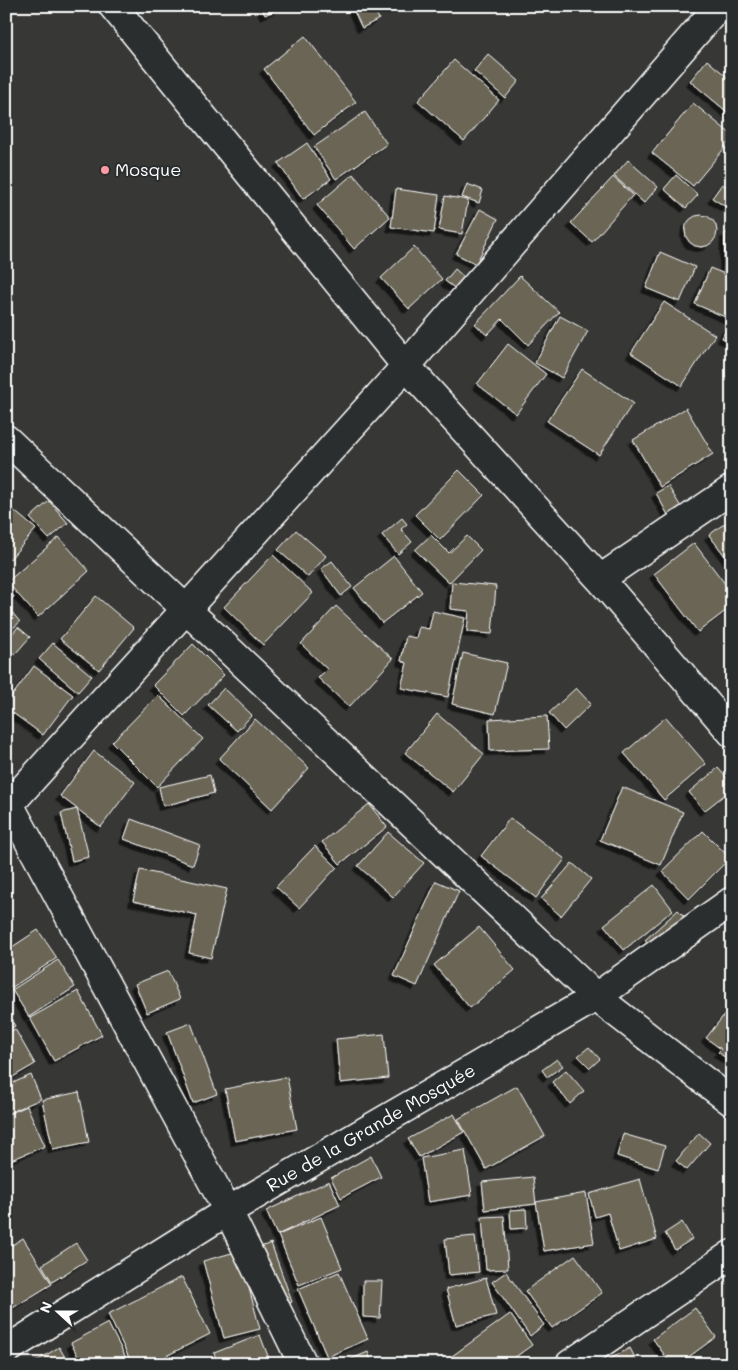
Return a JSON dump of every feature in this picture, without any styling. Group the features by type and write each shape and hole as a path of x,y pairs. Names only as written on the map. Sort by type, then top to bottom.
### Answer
{"street":[{"path":"113,6 406,366 600,579 732,733"},
{"path":"303,1364 228,1211 8,806 406,366 719,6"},
{"path":"6,439 596,997 732,1102"},
{"path":"600,579 732,489"},
{"name":"Rue de la Grande Mosquée","path":"6,1350 228,1211 596,997 732,901"},
{"path":"570,1364 732,1254"}],"building":[{"path":"261,6 283,6 265,15"},
{"path":"373,6 379,19 362,28 352,7"},
{"path":"305,36 356,102 314,135 264,69"},
{"path":"488,54 519,81 505,98 474,71"},
{"path":"454,60 499,100 464,141 418,101"},
{"path":"707,60 732,81 732,116 690,81"},
{"path":"693,103 732,135 732,139 693,186 652,153"},
{"path":"365,112 387,144 336,179 314,147"},
{"path":"307,143 331,179 303,199 278,163"},
{"path":"628,160 658,187 644,203 614,176"},
{"path":"353,174 390,217 354,249 317,205"},
{"path":"676,175 698,195 686,208 664,189"},
{"path":"613,177 633,195 592,242 571,223"},
{"path":"467,184 483,190 479,203 462,197"},
{"path":"722,184 732,190 732,199 726,207 712,198"},
{"path":"396,189 439,195 434,233 391,227"},
{"path":"445,196 468,200 462,234 439,230"},
{"path":"480,209 498,219 476,264 456,254"},
{"path":"701,215 707,216 712,220 716,225 716,237 712,242 707,246 701,247 695,246 690,242 686,237 685,231 686,225 690,220 695,216"},
{"path":"725,233 732,233 732,274 724,274"},
{"path":"414,247 442,279 409,309 381,278"},
{"path":"660,252 695,267 680,302 646,288"},
{"path":"710,268 732,277 732,320 695,304"},
{"path":"455,269 465,278 456,289 445,281"},
{"path":"520,276 559,312 528,345 502,319 487,335 475,324"},
{"path":"664,302 715,335 682,386 631,353"},
{"path":"560,316 588,331 562,378 535,363"},
{"path":"727,327 732,329 732,342 722,338"},
{"path":"508,344 546,374 516,414 477,384"},
{"path":"582,369 633,403 599,455 547,421"},
{"path":"686,408 713,454 660,487 633,440"},
{"path":"459,470 484,495 440,540 415,515"},
{"path":"668,486 681,507 668,515 656,493"},
{"path":"49,501 68,523 49,539 30,518"},
{"path":"6,504 36,529 10,559 6,556"},
{"path":"402,518 407,524 401,529 412,542 398,554 382,535"},
{"path":"732,518 732,565 709,535"},
{"path":"296,530 326,556 308,577 278,550"},
{"path":"431,535 449,553 467,536 481,550 449,583 415,550"},
{"path":"59,537 89,571 38,617 7,582"},
{"path":"694,543 732,593 732,606 698,632 654,574"},
{"path":"273,555 313,593 263,645 224,607"},
{"path":"394,556 422,592 382,623 354,588"},
{"path":"332,561 352,587 341,596 321,569"},
{"path":"452,582 496,586 492,634 467,632 469,611 450,609"},
{"path":"6,584 14,597 6,602"},
{"path":"96,596 134,628 99,670 60,639"},
{"path":"6,605 20,622 6,634"},
{"path":"336,606 393,659 349,707 318,678 327,669 301,644"},
{"path":"433,611 465,618 448,697 401,688 407,663 401,661 406,636 416,638 419,627 429,629"},
{"path":"18,627 30,637 15,654 6,646 6,641"},
{"path":"53,643 92,676 78,692 39,659"},
{"path":"193,644 224,675 184,716 153,685"},
{"path":"6,649 13,652 6,668"},
{"path":"463,653 507,663 495,714 452,704"},
{"path":"34,666 73,695 43,735 6,708 6,704"},
{"path":"224,688 252,715 237,731 208,705"},
{"path":"576,688 591,704 564,730 549,713"},
{"path":"158,695 203,739 157,787 112,742"},
{"path":"437,714 484,754 453,792 405,753"},
{"path":"547,716 549,749 490,751 489,719"},
{"path":"666,717 706,764 664,800 624,753"},
{"path":"255,719 309,768 272,809 219,759"},
{"path":"94,751 135,782 101,827 60,796"},
{"path":"718,768 732,784 732,789 704,811 689,792"},
{"path":"210,775 214,793 163,806 159,787"},
{"path":"622,787 683,812 661,865 600,840"},
{"path":"369,804 387,827 340,864 322,842"},
{"path":"77,809 89,857 72,861 61,813"},
{"path":"510,818 565,859 536,898 481,856"},
{"path":"131,819 200,845 193,865 124,839"},
{"path":"703,831 730,858 689,899 662,871"},
{"path":"388,832 424,863 393,897 358,866"},
{"path":"315,846 337,867 299,908 276,887"},
{"path":"572,863 591,879 561,916 541,899"},
{"path":"140,870 227,889 211,958 189,953 197,915 133,901"},
{"path":"436,881 459,891 417,986 394,976"},
{"path":"654,885 673,910 624,950 604,925"},
{"path":"678,910 686,918 653,949 645,940"},
{"path":"479,927 515,970 470,1008 434,965"},
{"path":"38,930 57,958 11,988 6,982 6,951"},
{"path":"58,960 75,987 29,1017 12,990"},
{"path":"168,971 180,999 147,1013 135,984"},
{"path":"78,991 102,1035 54,1061 30,1018"},
{"path":"732,1005 732,1063 718,1052 721,1049 706,1038"},
{"path":"6,1011 15,1026 6,1032"},
{"path":"191,1023 217,1094 193,1103 167,1032"},
{"path":"15,1029 35,1064 6,1081 6,1034"},
{"path":"384,1034 388,1078 340,1083 336,1039"},
{"path":"589,1047 600,1059 590,1068 578,1056"},
{"path":"557,1059 563,1066 547,1077 542,1070"},
{"path":"566,1070 584,1091 570,1104 552,1082"},
{"path":"31,1075 41,1099 6,1114 6,1086"},
{"path":"287,1077 297,1129 235,1141 225,1089"},
{"path":"517,1086 545,1136 486,1169 458,1119"},
{"path":"79,1092 89,1142 53,1149 42,1100"},
{"path":"27,1106 45,1146 6,1162 6,1115"},
{"path":"454,1114 464,1132 419,1157 408,1139"},
{"path":"699,1133 710,1143 687,1170 676,1161"},
{"path":"623,1134 665,1146 658,1169 617,1156"},
{"path":"465,1150 472,1195 428,1202 421,1158"},
{"path":"371,1156 381,1177 341,1198 331,1178"},
{"path":"533,1177 536,1204 485,1210 482,1182"},
{"path":"640,1179 657,1239 619,1251 608,1213 595,1217 589,1194"},
{"path":"329,1181 340,1205 277,1235 266,1211"},
{"path":"586,1193 594,1243 544,1251 536,1202"},
{"path":"526,1209 527,1228 511,1229 510,1210"},
{"path":"504,1216 508,1269 486,1270 482,1217"},
{"path":"321,1217 342,1268 299,1285 278,1235"},
{"path":"682,1222 692,1239 675,1250 665,1233"},
{"path":"475,1236 479,1272 449,1275 445,1239"},
{"path":"23,1238 52,1284 6,1312 6,1249"},
{"path":"76,1243 87,1260 52,1282 42,1265"},
{"path":"271,1243 292,1302 279,1307 258,1248"},
{"path":"239,1251 260,1329 224,1338 203,1261"},
{"path":"575,1255 602,1293 552,1328 525,1291"},
{"path":"339,1272 368,1339 327,1357 298,1289"},
{"path":"506,1272 544,1325 530,1336 492,1282"},
{"path":"182,1277 210,1334 150,1364 132,1364 108,1314"},
{"path":"486,1278 496,1315 456,1325 446,1289"},
{"path":"363,1281 382,1281 380,1318 363,1317"},
{"path":"695,1308 716,1337 679,1364 671,1364 653,1339"},
{"path":"510,1314 532,1345 506,1364 441,1364"},
{"path":"108,1323 129,1364 82,1364 71,1343"},
{"path":"260,1335 271,1364 218,1364 214,1353"},
{"path":"59,1347 69,1364 32,1364"},
{"path":"630,1348 638,1364 601,1364"},
{"path":"368,1352 372,1364 342,1364 342,1363"}],"place":[{"name":"Mosque","path":"105,170"}]}
